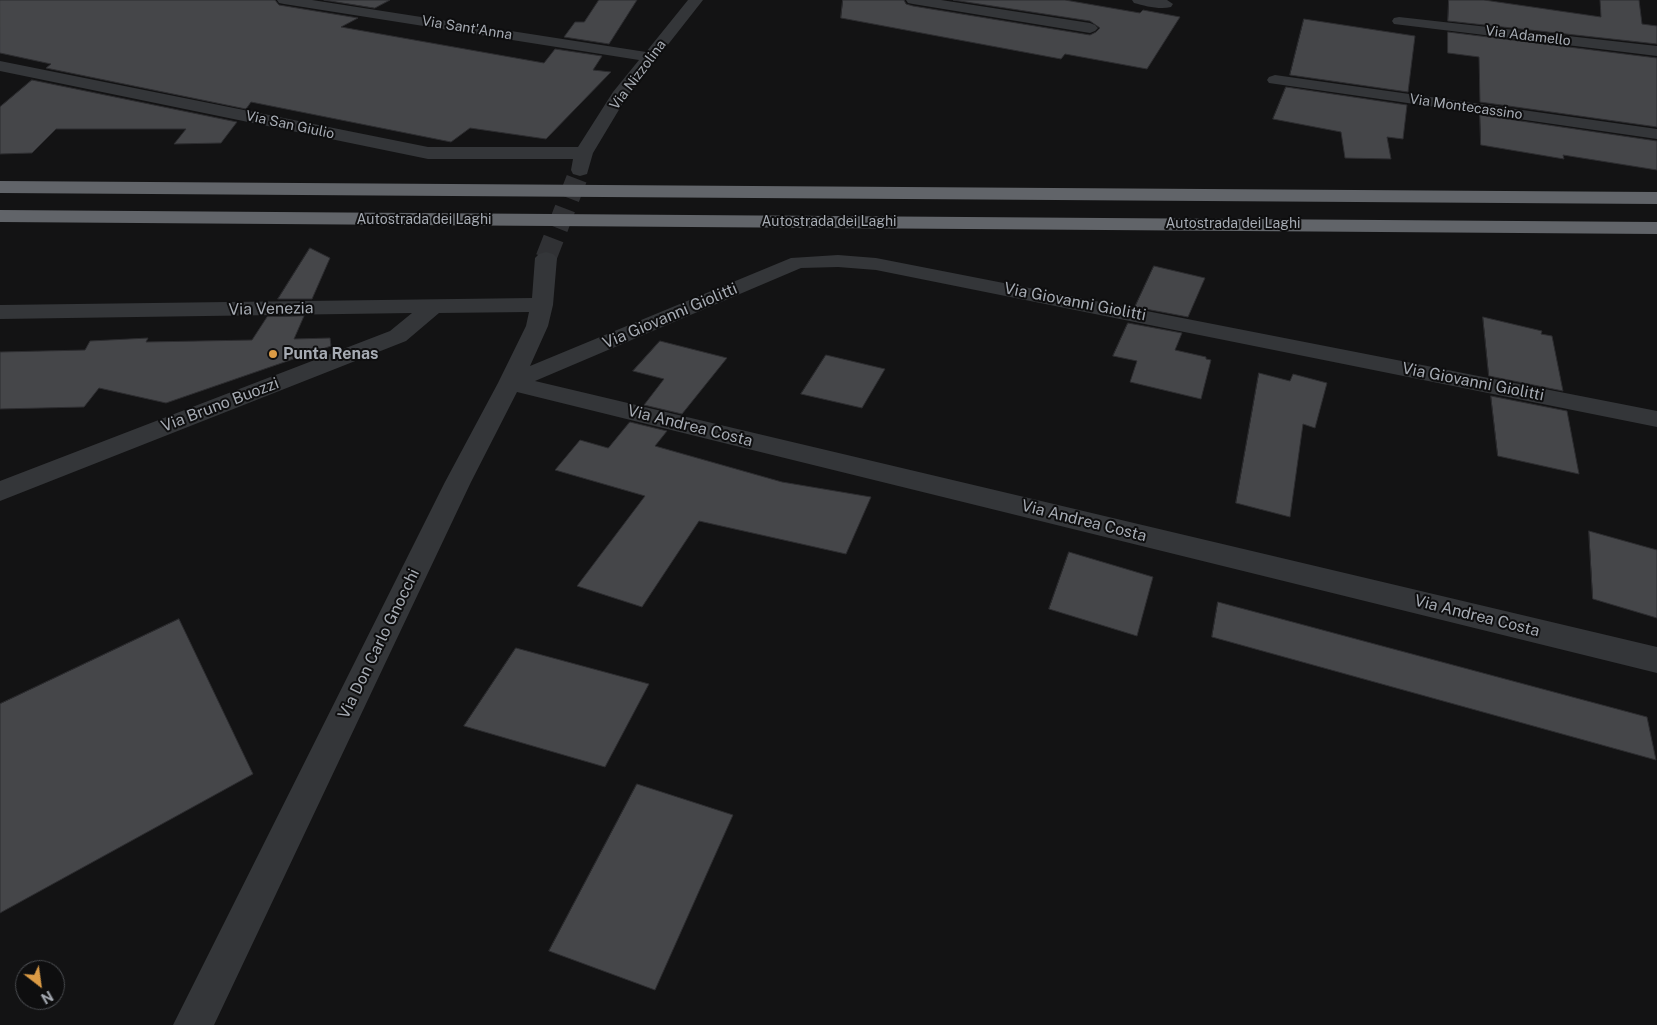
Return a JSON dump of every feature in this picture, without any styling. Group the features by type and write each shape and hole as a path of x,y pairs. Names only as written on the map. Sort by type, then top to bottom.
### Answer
{"highway":[{"name":"Autostrada dei Laghi","path":"0,187 1657,198"},
{"name":"Autostrada dei Laghi","path":"0,216 1657,228"}],"street":[{"name":"Via Sant'Anna","path":"284,0 650,57"},
{"name":"Via Nizzolina","path":"582,162 619,96 696,0"},
{"path":"913,0 1090,28"},
{"path":"1139,0 1166,4"},
{"name":"Via Adamello","path":"1399,21 1657,51"},
{"name":"Via San Giulio","path":"0,66 428,154 582,162"},
{"name":"Via Montecassino","path":"1275,80 1657,134"},
{"name":"Via Don Carlo Gnocchi","path":"193,1025 458,482 537,326 542,305 546,258"},
{"name":"Via Giovanni Giolitti","path":"510,382 798,262 838,261 876,264 1657,419"},
{"name":"Via Venezia","path":"0,312 542,305"},
{"name":"Via Bruno Buozzi","path":"0,491 398,336 433,307"},
{"name":"Via Andrea Costa","path":"510,382 1657,660"}],"building":[{"path":"0,0 275,0 279,5 358,18 341,27 544,63 555,49 602,56 593,70 611,72 546,139 470,128 451,142 251,102 246,109 46,68 51,64 0,53"},
{"path":"324,0 390,0 375,8"},
{"path":"599,0 637,0 609,44 564,37 575,22 584,22"},
{"path":"843,0 904,0 906,4 913,6 1090,35 1100,28 1090,21 953,0 1065,0 1140,13 1143,10 1180,17 1147,69 1065,54 1061,59 841,18"},
{"path":"1449,0 1484,0 1601,17 1600,0 1639,0 1642,24 1657,26 1657,44 1448,21"},
{"path":"1304,19 1415,36 1408,92 1290,75"},
{"path":"1448,32 1657,58 1657,127 1480,102 1479,57 1448,53"},
{"path":"32,80 237,122 221,143 174,144 186,129 56,129 32,153 0,154 0,107"},
{"path":"1286,87 1407,105 1403,139 1387,137 1391,159 1345,158 1341,132 1273,119"},
{"path":"1480,115 1657,141 1657,170 1563,155 1564,159 1481,145"},
{"path":"310,248 330,258 312,299 278,299"},
{"path":"1154,266 1205,278 1188,317 1135,307"},
{"path":"304,316 294,339 330,338 331,346 166,403 99,388 84,407 0,409 0,352 85,350 90,341 148,338 146,342 252,340 267,317"},
{"path":"1483,317 1542,331 1541,334 1552,336 1563,391 1489,376"},
{"path":"1128,323 1182,333 1175,350 1206,357 1206,359 1211,360 1201,399 1130,382 1137,361 1113,356"},
{"path":"660,341 727,358 682,414 644,405 664,379 633,371"},
{"path":"826,355 885,369 862,408 801,394"},
{"path":"1259,373 1290,381 1293,374 1327,383 1315,428 1303,424 1290,517 1236,503"},
{"path":"1491,396 1567,411 1579,474 1498,456"},
{"path":"630,422 667,431 655,446 782,482 871,497 846,554 699,521 642,607 577,586 645,496 555,470 580,440 608,448"},
{"path":"1589,531 1657,550 1657,618 1593,599"},
{"path":"1069,552 1153,577 1137,636 1049,609"},
{"path":"1218,602 1647,717 1656,760 1212,637"},
{"path":"179,619 253,774 0,913 0,704"},
{"path":"516,648 649,684 605,767 464,726"},
{"path":"637,784 733,815 655,990 549,951"}],"tunnel":[{"path":"546,258 580,170"}],"place":[{"name":"Punta Renas","path":"273,354"}]}
